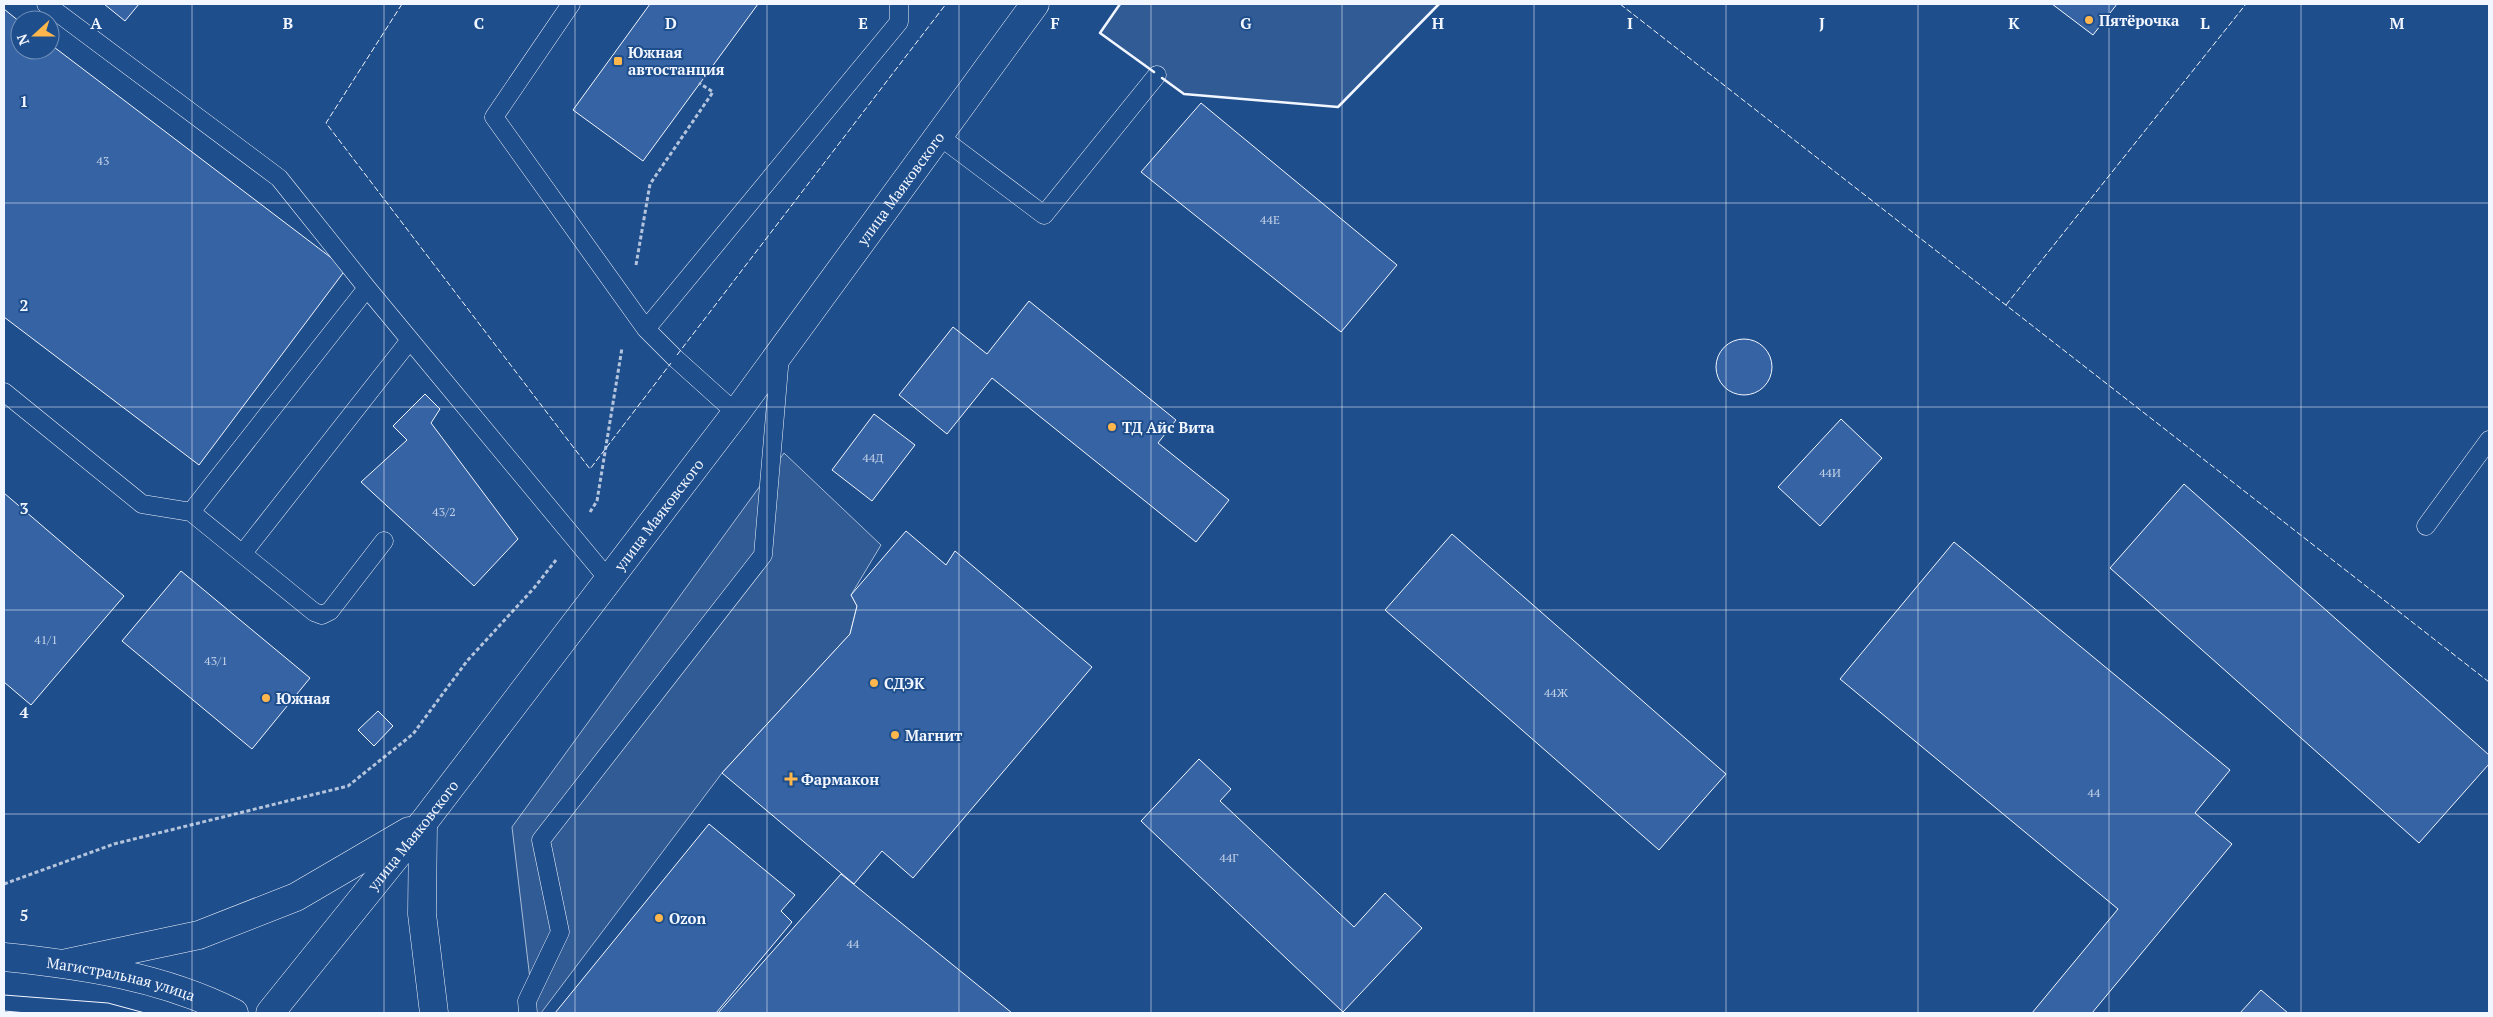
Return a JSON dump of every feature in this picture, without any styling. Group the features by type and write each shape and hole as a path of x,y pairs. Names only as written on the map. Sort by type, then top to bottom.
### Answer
{"main road":[{"name":"улица Маяковского","path":"270,1013 424,823 736,413 1035,4"},
{"path":"67,963 199,935 296,897 424,823"},
{"path":"424,823 422,914 434,1013"},
{"name":"Магистральная улица","path":"4,957 67,963 155,982 209,1000 234,1013"}],"lane":[{"path":"46,4 279,178 367,288 609,580"},
{"path":"571,4 494,117 646,329 736,413"},
{"path":"646,329 899,22 900,4"},
{"path":"938,136 1044,215 1157,75"},
{"path":"191,512 367,288"},
{"path":"243,554 410,340"},
{"path":"528,1013 527,1001 560,932 541,840 763,555 780,353"},
{"path":"4,392 142,504 191,512 314,612 322,614 330,611 384,541"},
{"path":"2426,526 2489,440"}],"path":[{"path":"635,270 650,184 713,92 698,83"},
{"path":"4,884 114,844 348,786 413,734 467,661 534,588 597,501 624,338"}],"shaded area":[{"path":"1120,4 1439,4 1338,107 1184,94 1100,33"},
{"path":"784,453 881,545 851,595 857,606 850,634 722,773 541,1013 534,1013 512,827"}],"building":[{"path":"104,4 139,4 125,21"},
{"path":"650,4 758,4 643,161 573,110"},
{"name":"Пятёрочка","path":"2052,4 2117,4 2093,35"},
{"path":"4,9 10,14 10,60 60,60 60,52 346,269 199,465 4,317"},
{"path":"1201,103 1397,265 1341,332 1141,172"},
{"name":"ТД Айс Вита","path":"1029,301 1176,420 1158,443 1229,500 1196,542 992,378 947,434 899,395 953,327 987,354"},
{"path":"1738,339 1750,339 1760,343 1768,351 1772,367 1768,383 1760,391 1750,395 1738,395 1728,391 1720,383 1716,373 1716,361 1720,351 1728,343"},
{"path":"425,394 440,409 431,423 518,539 474,586 361,482 407,440 393,426"},
{"path":"874,414 915,445 872,501 832,470"},
{"path":"1841,419 1882,458 1820,526 1778,487"},
{"path":"2184,484 2489,755 2489,764 2419,843 2110,568"},
{"path":"4,493 124,596 31,705 4,682"},
{"name":"Магнит","path":"906,531 946,565 955,551 1092,667 913,878 882,851 854,884 722,773 850,634 857,606 851,595"},
{"path":"1452,534 1726,774 1659,850 1385,610"},
{"path":"1954,542 2230,770 2195,813 2232,844 2092,1013 2032,1013 2118,909 1840,679"},
{"path":"181,571 310,678 252,749 122,641"},
{"path":"378,711 393,726 374,746 358,730"},
{"path":"1199,759 1231,789 1220,801 1354,927 1385,893 1422,928 1343,1012 1141,821"},
{"path":"709,824 795,895 781,911 792,922 716,1013 555,1013"},
{"path":"841,874 1012,1013 718,1013"},
{"path":"2261,990 2288,1013 2240,1013"}],"tram line":[{"path":"4,995 108,1003 145,1013"},
{"path":"4,1011 27,1013"}],"fence":[{"path":"402,4 326,123 590,469 671,363"},
{"path":"677,355 946,4"},
{"path":"1620,4 2489,682"},
{"path":"2006,305 2246,4"}],"wall":[{"path":"1120,4 1100,33 1154,72"},
{"path":"1162,78 1184,94 1338,107 1439,4"}],"place":[{"name":"Пятёрочка","path":"2089,20"},
{"name":"Южная автостанция","path":"618,61"},
{"name":"ТД Айс Вита","path":"1112,427"},
{"name":"СДЭК","path":"874,683"},
{"name":"Южная","path":"266,698"},
{"name":"Магнит","path":"895,735"},
{"name":"Фармакон","path":"791,779"},
{"name":"Ozon","path":"659,918"}]}
